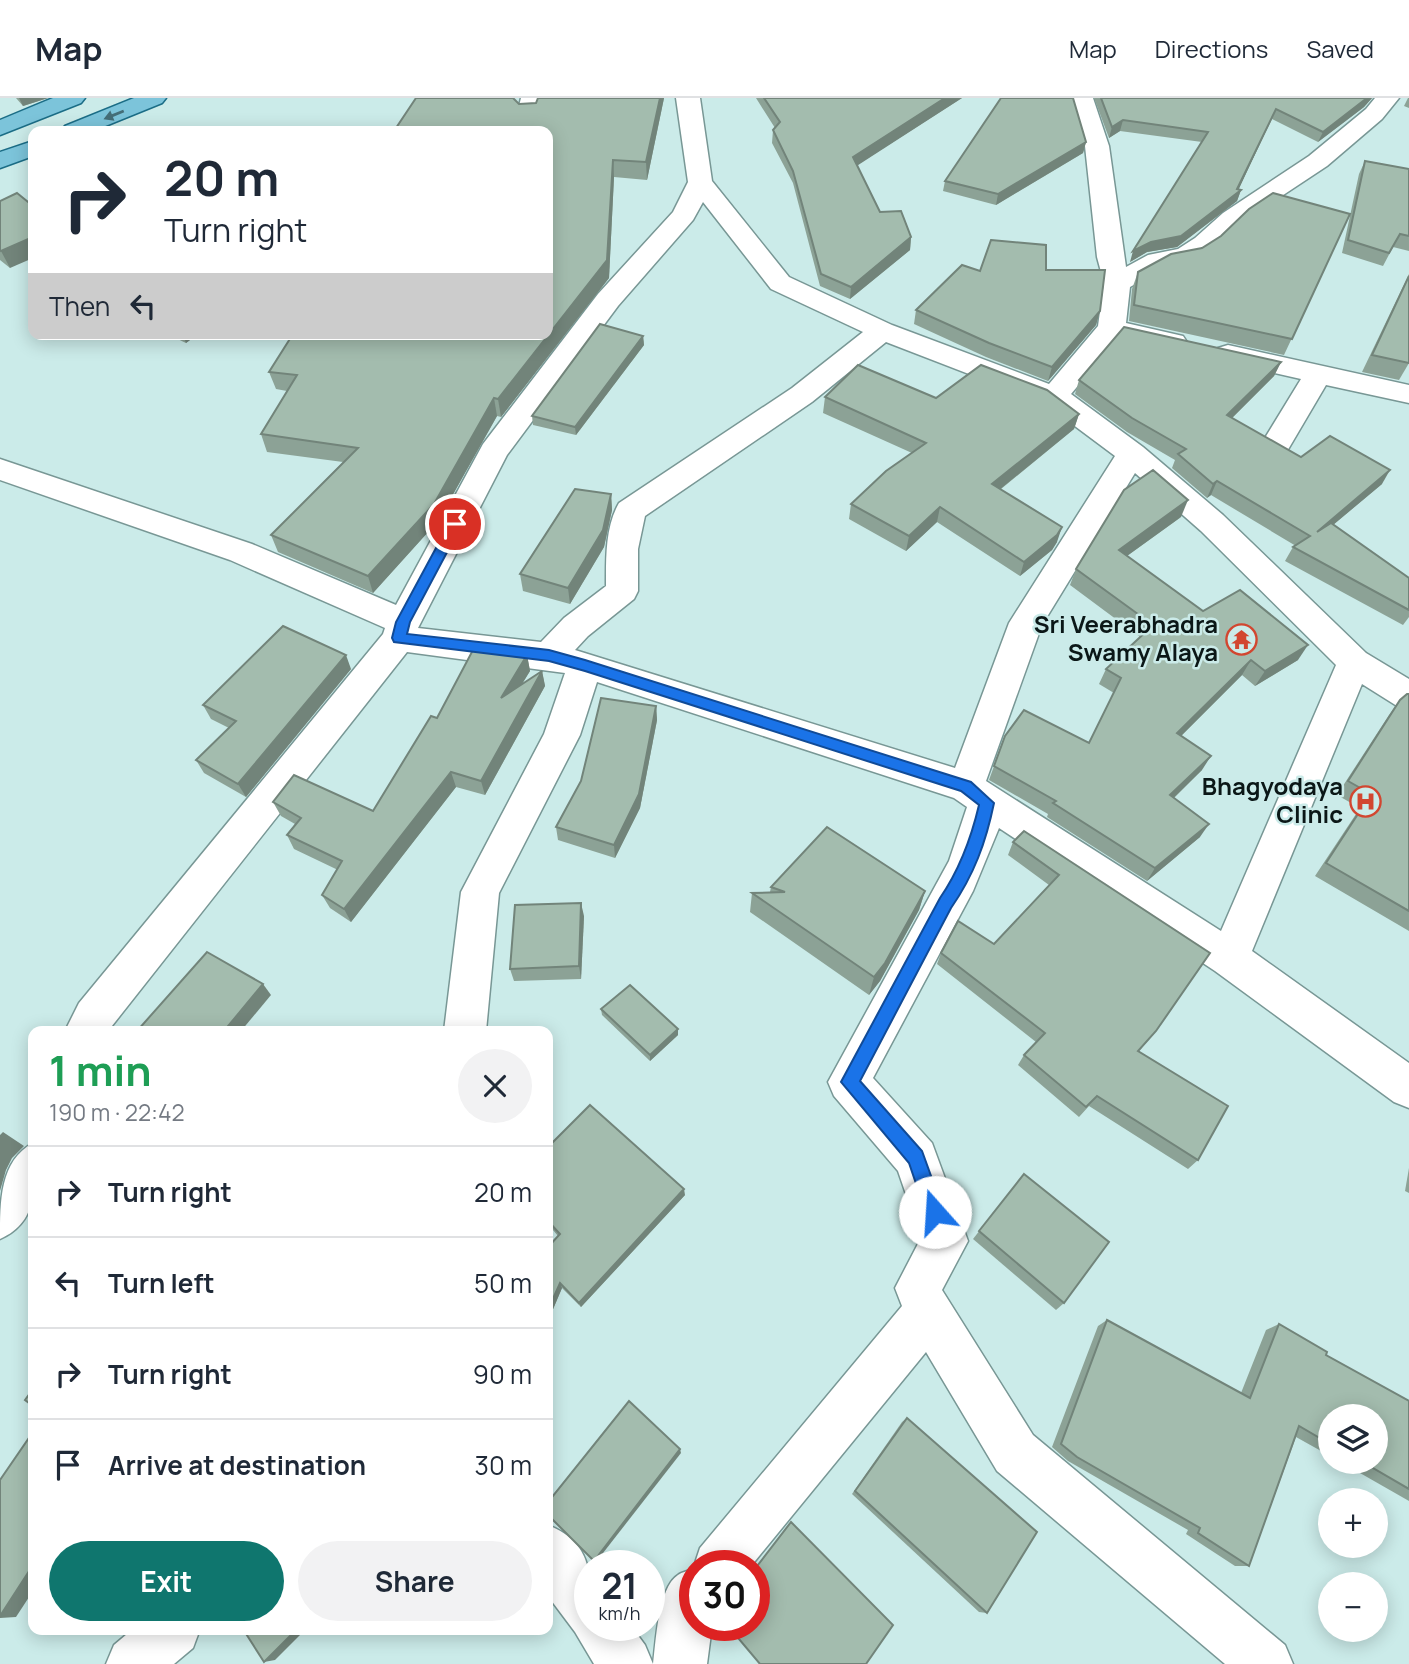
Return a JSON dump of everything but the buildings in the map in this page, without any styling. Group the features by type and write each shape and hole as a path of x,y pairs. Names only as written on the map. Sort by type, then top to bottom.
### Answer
{"main road":[{"path":"0,128 73,98"},
{"path":"86,126 154,98"},
{"path":"0,161 28,150"}],"street":[{"path":"688,98 699,182 780,284 882,331 1054,396 1132,454 1212,523 1354,662 1409,696"},
{"path":"1054,396 1112,328 1117,283 1110,257 1097,146 1081,98"},
{"path":"1117,283 1157,261 1186,256 1204,244 1232,218 1318,161 1374,114 1387,98"},
{"path":"89,1026 401,630 494,450 608,300 684,215 699,182"},
{"path":"1112,328 1409,394"},
{"path":"549,656 576,627 622,591 622,549 630,511 802,395 882,331"},
{"path":"1275,446 1318,374"},
{"path":"1132,454 1026,623 976,795 978,842 967,861 961,881 945,903 849,1082 916,1158 945,1241 918,1288 928,1312 1015,1453 1266,1664"},
{"path":"0,469 241,552 401,630 549,656 585,666 976,795 1230,958 1409,1088"},
{"path":"1230,958 1354,662"},
{"path":"466,1026 480,892 562,735 585,666"},
{"path":"0,1216 28,1173"},
{"path":"731,1550 928,1312"},
{"path":"553,1558 574,1589"},
{"path":"133,1664 167,1635"},
{"path":"610,1641 626,1664"},
{"path":"680,1664 683,1641"}],"place":[{"name":"Sri Veerabhadra Swamy Alaya","path":"1241,639"},
{"name":"Bhagyodaya Clinic","path":"1366,801"}],"route":[{"path":"455,524 403,622 399,638 549,656 585,666 966,787 987,803 978,842 967,861 961,881 945,903 849,1082 916,1158 935,1212"}]}
